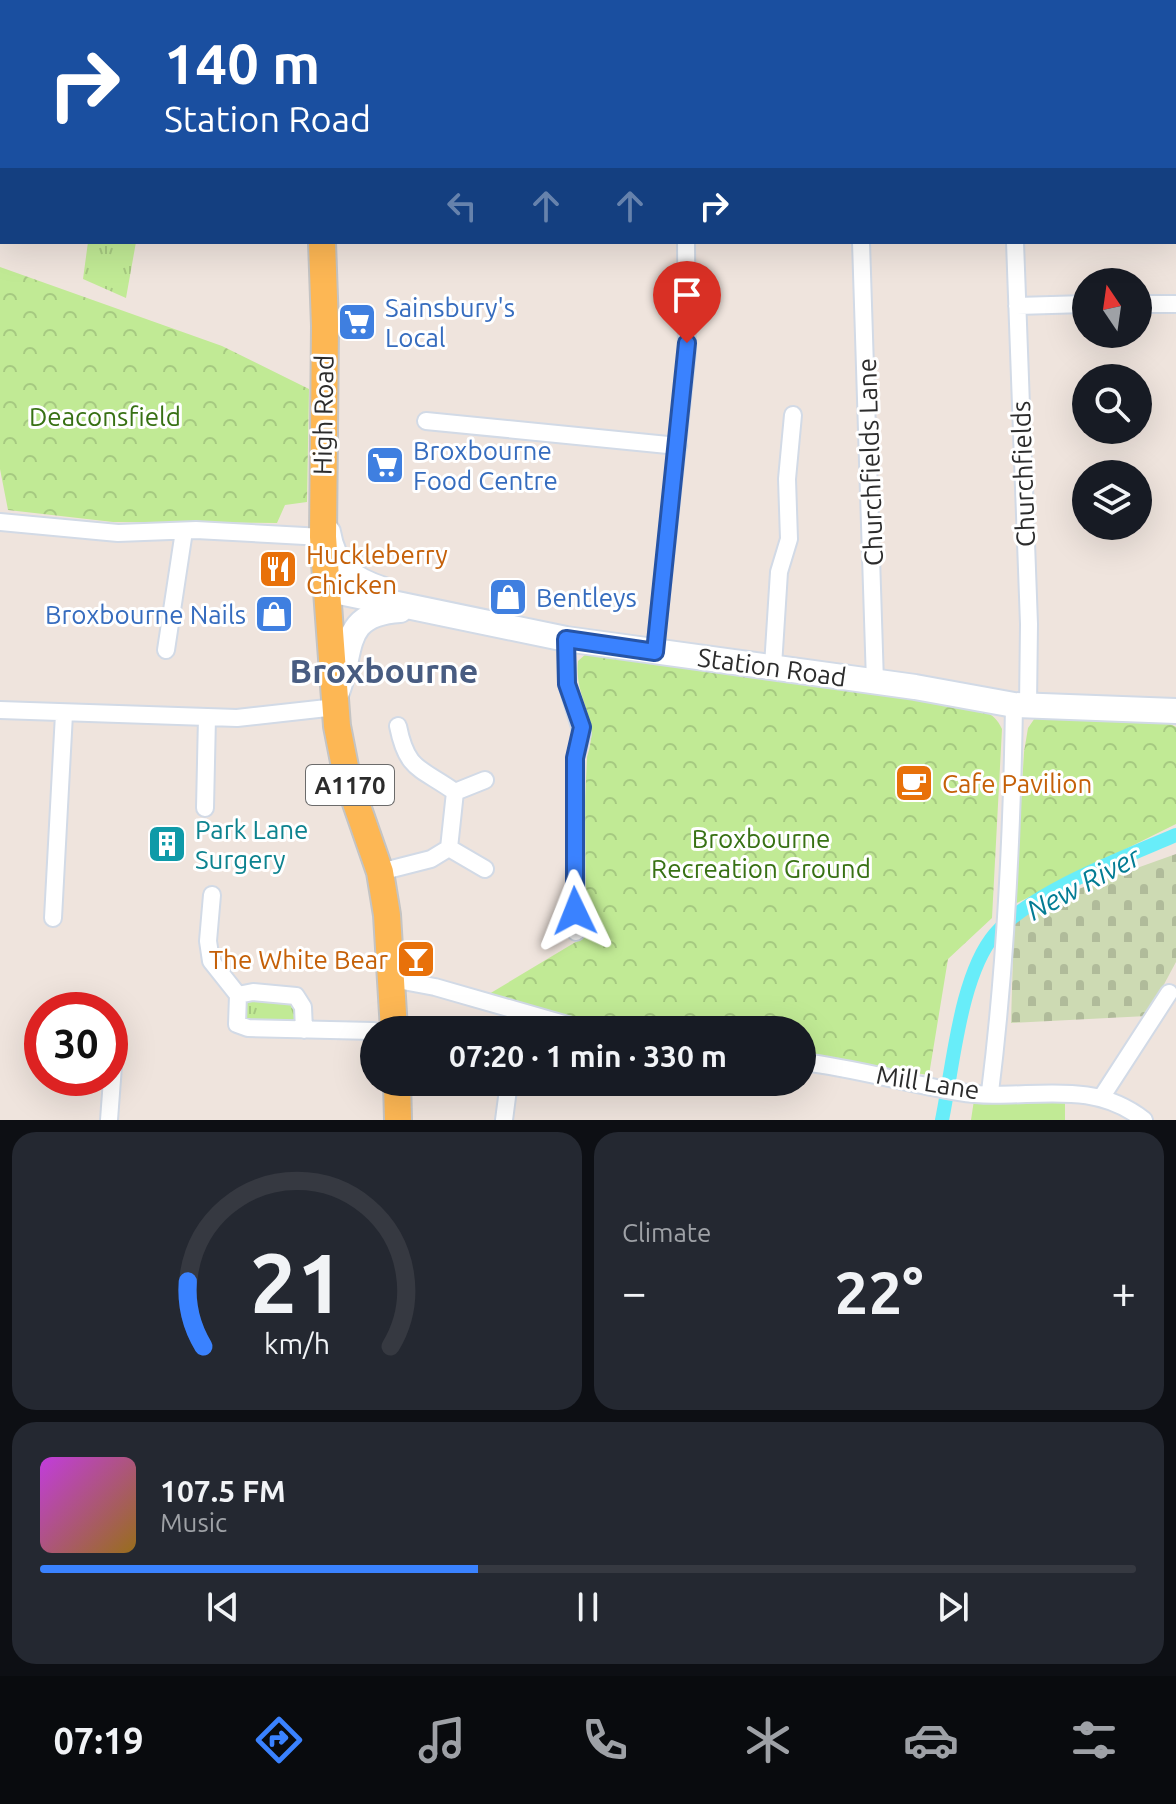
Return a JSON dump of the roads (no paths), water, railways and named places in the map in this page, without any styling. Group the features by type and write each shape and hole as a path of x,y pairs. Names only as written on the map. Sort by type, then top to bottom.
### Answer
{"main road":[{"name":"High Road","path":"322,244 325,326 323,524 334,580"},
{"name":"Station Road","path":"334,580 438,610 566,639 773,666 1021,706 1176,711"},
{"name":"A1170","path":"334,580 335,702 347,777 380,872 393,1016"},
{"path":"335,702 345,671 350,637 360,622 391,611 438,610"},
{"path":"397,1096 398,1120"}],"street":[{"path":"655,652 688,331 686,244"},
{"name":"Churchfields Lane","path":"861,244 875,682"},
{"name":"Churchfields","path":"990,1092 999,1030 1029,624 1015,244"},
{"path":"1017,306 1072,304"},
{"path":"1152,304 1176,304"},
{"path":"773,666 777,588 789,539 787,479 793,415"},
{"path":"426,421 678,446"},
{"path":"0,522 108,532 323,524"},
{"path":"166,650 184,531"},
{"path":"566,639 567,684 582,734 575,758 576,932"},
{"path":"0,710 64,714 277,716 335,702"},
{"path":"53,918 64,714"},
{"path":"205,808 207,717"},
{"path":"398,726 403,753 410,762 455,792"},
{"path":"455,792 485,780"},
{"path":"449,848 455,792"},
{"path":"380,872 431,859 449,848"},
{"path":"449,848 485,869"},
{"path":"212,895 208,941 211,961 238,995 235,1020 240,1026 360,1031"},
{"path":"392,979 435,987 505,1016"},
{"path":"238,995 253,992 296,996 303,1007 304,1030"},
{"path":"1101,1098 1169,993"},
{"name":"Mill Lane","path":"816,1064 958,1092 1059,1090 1101,1098 1144,1120"},
{"path":"109,1120 111,1096"},
{"path":"504,1120 507,1096"}],"waterway":[{"name":"New River","path":"942,1120 966,997 983,952 995,934 1031,904 1055,890 1176,835"}],"place":[{"name":"Sainsbury's Local","path":"357,322"},
{"name":"Broxbourne Food Centre","path":"385,465"},
{"name":"Huckleberry Chicken","path":"278,569"},
{"name":"Bentleys","path":"508,597"},
{"name":"Broxbourne Nails","path":"274,614"},
{"name":"Cafe Pavilion","path":"914,783"},
{"name":"Park Lane Surgery","path":"167,844"},
{"name":"The White Bear","path":"416,959"}],"district":[{"name":"Broxbourne","path":"384,670"}],"park label":[{"name":"Deaconsfield","path":"105,416"},
{"name":"Broxbourne Recreation Ground","path":"761,853"}]}
